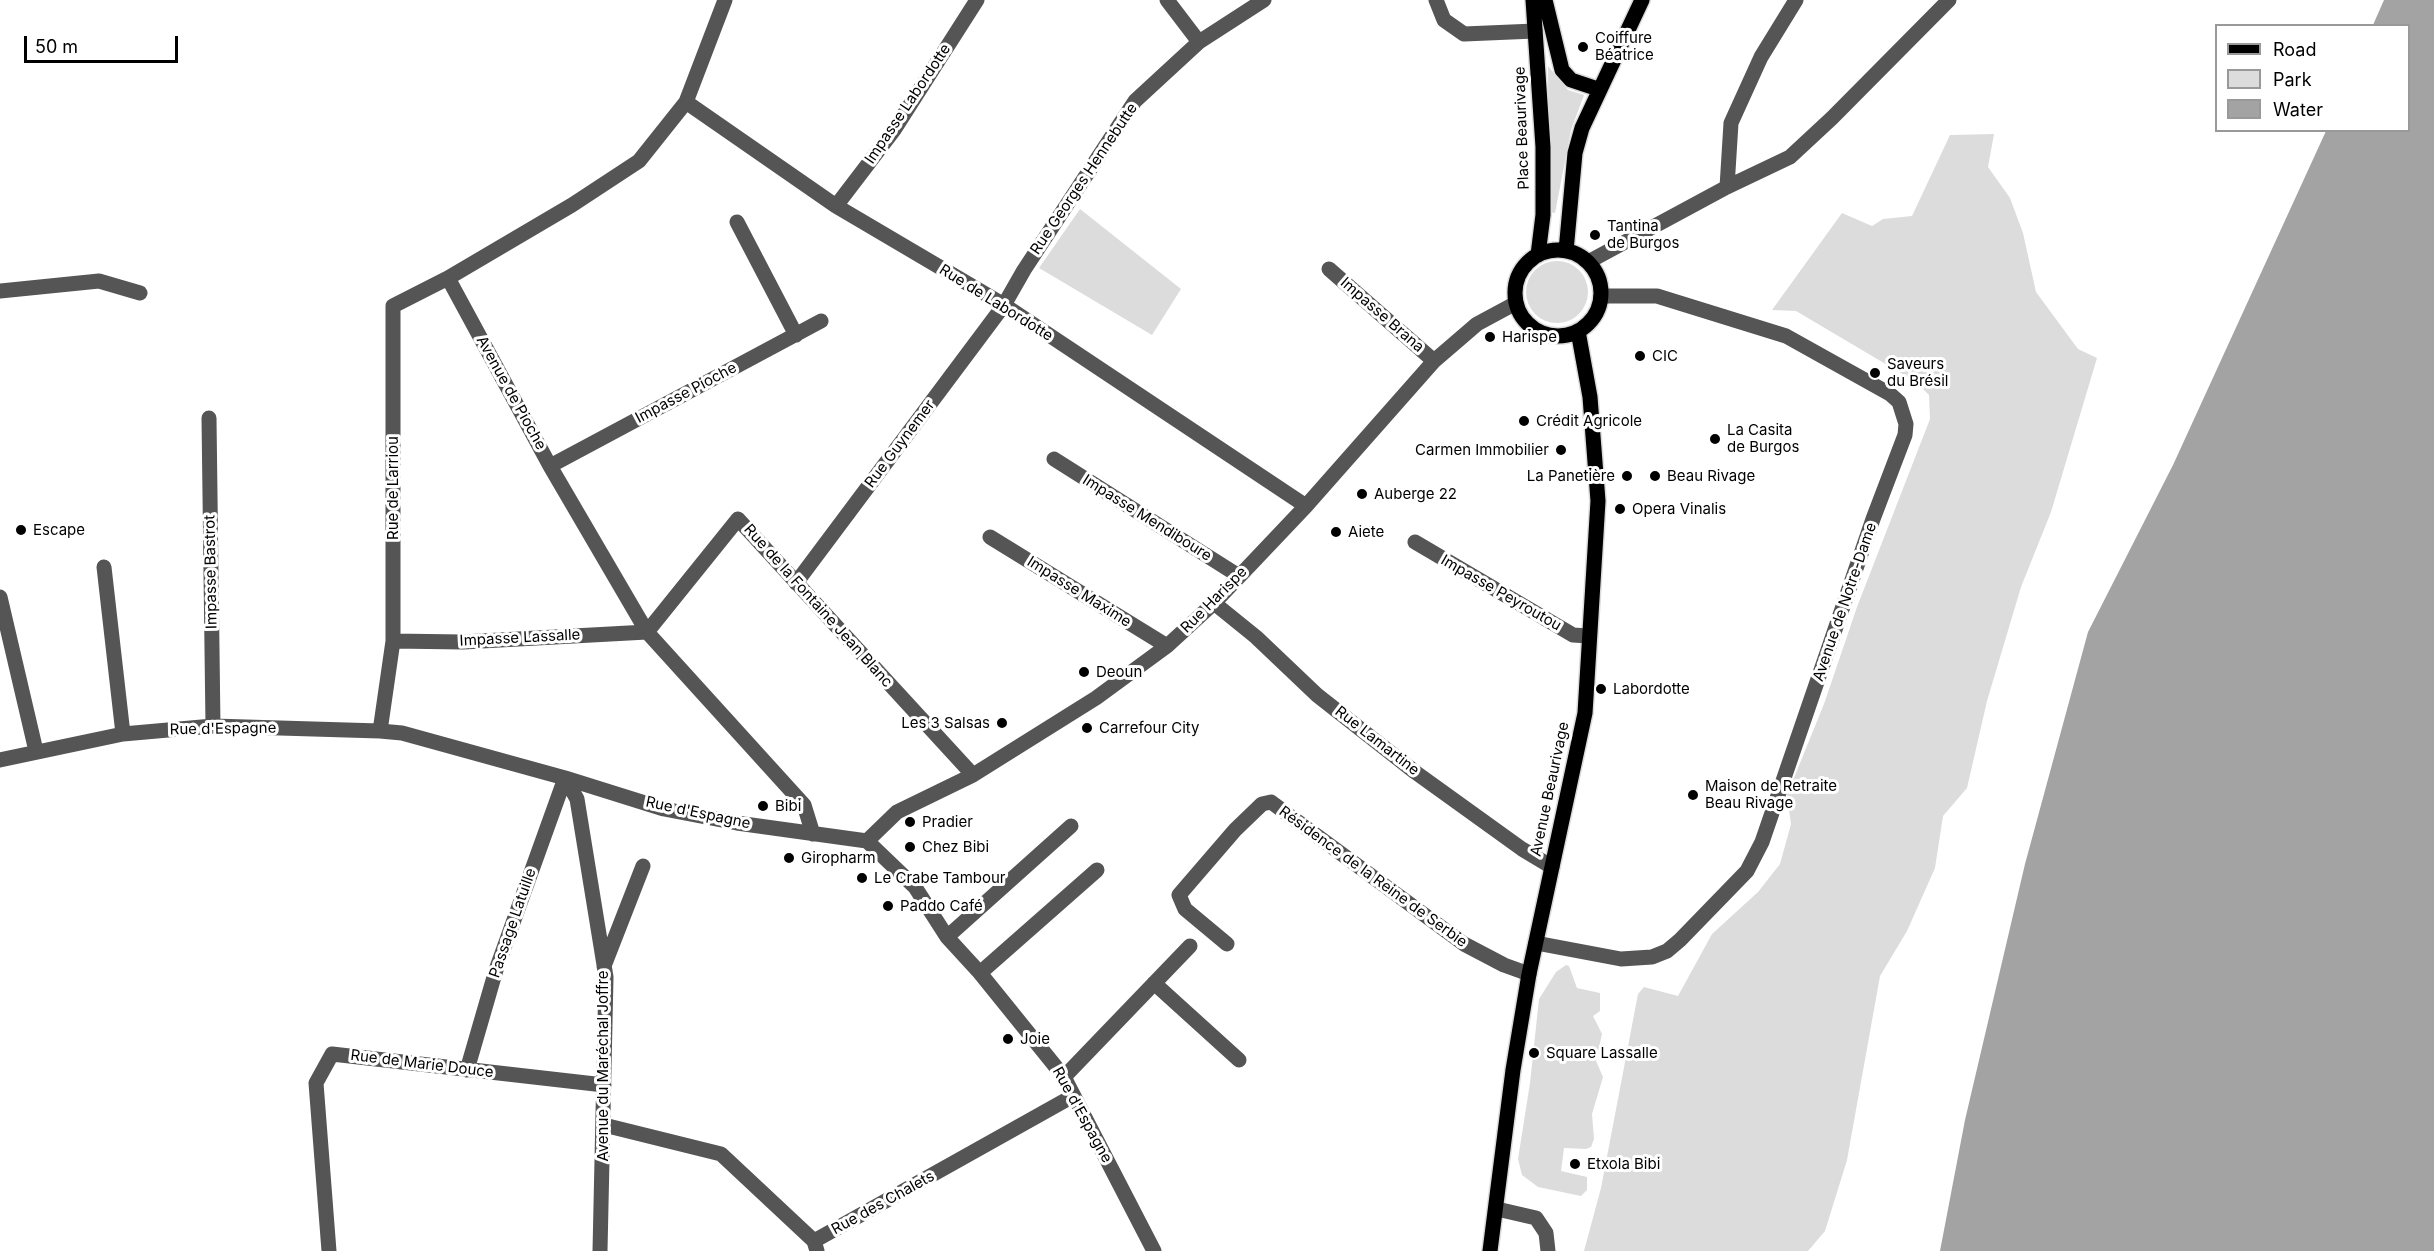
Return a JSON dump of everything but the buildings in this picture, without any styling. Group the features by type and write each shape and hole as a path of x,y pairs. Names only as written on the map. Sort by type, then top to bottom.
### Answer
{"main road":[{"name":"Place Beaurivage","path":"1533,0 1543,147 1543,215 1538,255"},
{"path":"1545,0 1562,70 1571,80 1598,89"},
{"path":"1566,251 1575,153 1598,89 1607,78 1641,0"},
{"path":"1552,250 1566,251 1588,262 1598,278 1601,296 1594,316 1578,331 1556,336 1545,334 1526,323 1516,303 1515,292 1521,270 1538,255 1552,250"},
{"name":"Avenue Beaurivage","path":"1490,1251 1513,1070 1529,974 1586,713 1598,501 1590,397 1578,331"}],"street":[{"path":"448,278 572,205 639,161 686,102 725,0"},
{"name":"Impasse Labordotte","path":"836,206 894,130 977,0"},
{"path":"1167,0 1199,42"},
{"name":"Rue Georges Hennebutte","path":"1004,305 1024,270 1135,101 1199,42 1264,0"},
{"path":"1436,0 1444,20 1464,34 1534,31"},
{"path":"1727,187 1731,123 1761,57 1796,0"},
{"path":"1588,262 1727,187 1790,156 1832,118 1949,0"},
{"name":"Rue de Labordotte","path":"686,102 836,206 1004,305 1114,381 1306,506"},
{"path":"737,222 796,335"},
{"name":"Impasse Brana","path":"1329,269 1434,361"},
{"name":"Avenue de Pioche","path":"448,278 550,466 647,632 804,805 813,834"},
{"name":"Rue de Larriou","path":"380,731 393,641 393,306 448,278"},
{"path":"0,291 99,280 140,293"},
{"name":"Avenue de Notre-Dame","path":"1536,943 1621,959 1652,957 1667,951 1680,940 1747,871 1762,842 1873,519 1905,435 1906,424 1899,402 1890,394 1786,336 1657,296 1601,296"},
{"name":"Rue Harispe","path":"867,841 897,812 973,775 1096,698 1167,646 1214,603 1306,506 1434,361 1477,324 1516,303"},
{"name":"Rue Guynemer","path":"796,583 1004,305"},
{"name":"Impasse Pioche","path":"550,466 821,321"},
{"name":"Impasse Bastrot","path":"208,418 213,726"},
{"name":"Impasse Mendiboure","path":"1054,459 1239,576"},
{"name":"Rue de la Fontaine Jean Blanc","path":"647,632 738,519 973,775"},
{"name":"Impasse Maxime","path":"990,537 1167,646"},
{"name":"Impasse Peyroutou","path":"1415,542 1573,634 1589,636"},
{"path":"104,567 123,734"},
{"path":"0,597 36,751"},
{"name":"Rue Lamartine","path":"1214,603 1256,637 1317,694 1415,772 1522,849 1551,867"},
{"name":"Impasse Lassalle","path":"393,641 463,642 647,632"},
{"name":"Rue d'Espagne","path":"0,760 123,734 213,726 402,733 565,778 663,809 867,841 915,888 947,937 980,973 1064,1077 1154,1251"},
{"name":"Avenue du Maréchal Joffre","path":"565,778 577,799 606,977 600,1251"},
{"name":"Passage Latuille","path":"467,1070 496,970 565,778"},
{"name":"Résidence de la Reine de Serbie","path":"1227,944 1185,909 1179,895 1235,830 1262,804 1271,802 1464,944 1504,966 1529,974"},
{"path":"947,937 1071,826"},
{"path":"604,966 643,866"},
{"path":"980,973 1097,870"},
{"path":"1064,1077 1190,946"},
{"path":"1154,983 1239,1060"},
{"name":"Rue de Marie Douce","path":"329,1251 316,1083 332,1054 604,1085"},
{"name":"Rue des Chalets","path":"604,1125 721,1154 816,1246 1073,1096"},
{"path":"1497,1209 1536,1218 1546,1233 1548,1251"}],"green space":[{"path":"1548,66 1568,90 1584,95 1571,130 1555,213 1549,212"},
{"path":"1994,134 1988,167 2010,198 2023,233 2036,292 2078,349 2097,358 2051,512 2021,587 1987,701 1967,788 1943,816 1935,868 1907,931 1880,976 1847,1160 1825,1231 1808,1251 1584,1251 1601,1188 1638,994 1644,987 1678,996 1712,934 1758,892 1780,864 1791,824 1787,795 1824,704 1857,607 1930,419 1929,395 1916,382 1796,311 1772,310 1842,213 1872,226 1883,219 1912,216 1950,135"},
{"path":"1080,209 1181,289 1152,335 1039,268"},
{"path":"1557,261 1574,266 1579,270 1583,275 1588,292 1583,309 1579,314 1574,318 1557,323 1540,318 1535,314 1531,309 1526,292 1531,275 1535,270 1540,266"},
{"path":"1566,965 1569,966 1577,988 1600,993 1600,1011 1593,1016 1602,1034 1596,1061 1603,1077 1592,1114 1594,1139 1591,1147 1586,1149 1564,1148 1561,1171 1587,1177 1587,1190 1581,1196 1538,1187 1522,1175 1518,1159 1530,1083 1539,999 1556,972"}],"water":[{"path":"2384,0 2434,0 2434,1251 1940,1251 1965,1120 2025,864 2088,632 2173,465 2326,132 2410,132 2410,24 2373,24"}],"place":[{"name":"Coiffure Béatrice","path":"1583,47"},
{"name":"Tantina de Burgos","path":"1595,235"},
{"name":"Harispe","path":"1490,337"},
{"name":"CIC","path":"1640,356"},
{"name":"Saveurs du Brésil","path":"1875,373"},
{"name":"Crédit Agricole","path":"1524,421"},
{"name":"La Casita de Burgos","path":"1715,439"},
{"name":"Carmen Immobilier","path":"1561,450"},
{"name":"La Panetière","path":"1627,476"},
{"name":"Beau Rivage","path":"1655,476"},
{"name":"Auberge 22","path":"1362,494"},
{"name":"Opera Vinalis","path":"1620,509"},
{"name":"Escape","path":"21,530"},
{"name":"Aiete","path":"1336,532"},
{"name":"Deoun","path":"1084,672"},
{"name":"Labordotte","path":"1601,689"},
{"name":"Les 3 Salsas","path":"1002,723"},
{"name":"Carrefour City","path":"1087,728"},
{"name":"Maison de Retraite Beau Rivage","path":"1693,795"},
{"name":"Bibi","path":"763,806"},
{"name":"Pradier","path":"910,822"},
{"name":"Chez Bibi","path":"910,847"},
{"name":"Giropharm","path":"789,858"},
{"name":"Le Crabe Tambour","path":"862,878"},
{"name":"Paddo Café","path":"888,906"},
{"name":"Joie","path":"1008,1039"},
{"name":"Square Lassalle","path":"1534,1053"},
{"name":"Etxola Bibi","path":"1575,1164"}]}
